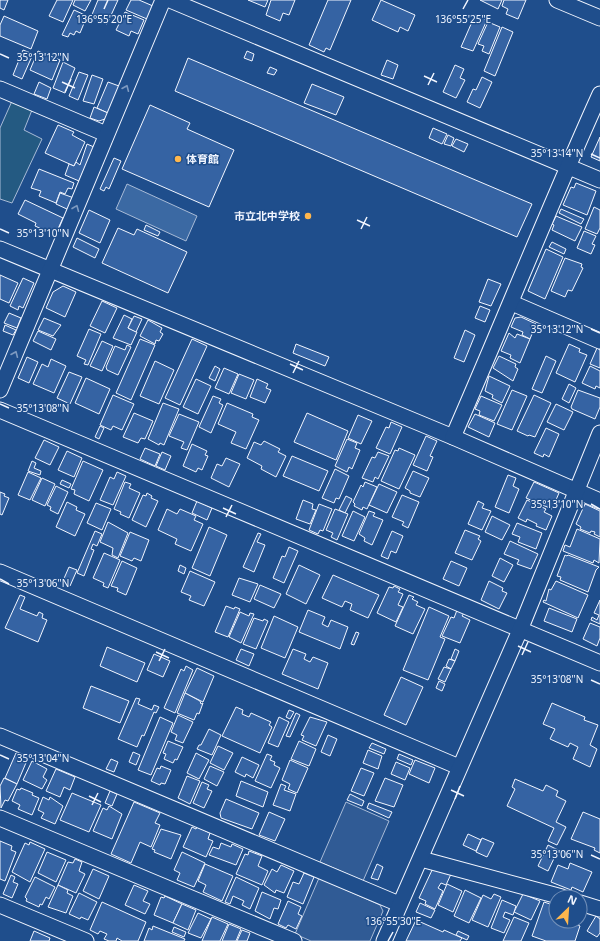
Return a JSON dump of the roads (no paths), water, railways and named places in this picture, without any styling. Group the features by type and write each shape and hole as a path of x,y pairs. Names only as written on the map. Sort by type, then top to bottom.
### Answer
{"street":[{"path":"0,390 163,0"},
{"path":"170,0 600,180"},
{"path":"557,0 600,18"},
{"path":"0,90 106,134"},
{"path":"453,437 512,303 567,166 600,94"},
{"path":"0,249 453,437 600,501"},
{"path":"512,303 600,340"},
{"path":"0,410 600,663"},
{"path":"384,941 520,630 600,433"},
{"path":"0,572 459,768"},
{"path":"0,736 399,904"},
{"path":"0,818 294,941"},
{"path":"421,858 548,893"},
{"path":"0,905 86,941"},
{"path":"588,905 600,909"}],"place":[{"name":"体育館","path":"178,159"},
{"name":"市立北中学校","path":"308,216"}]}
